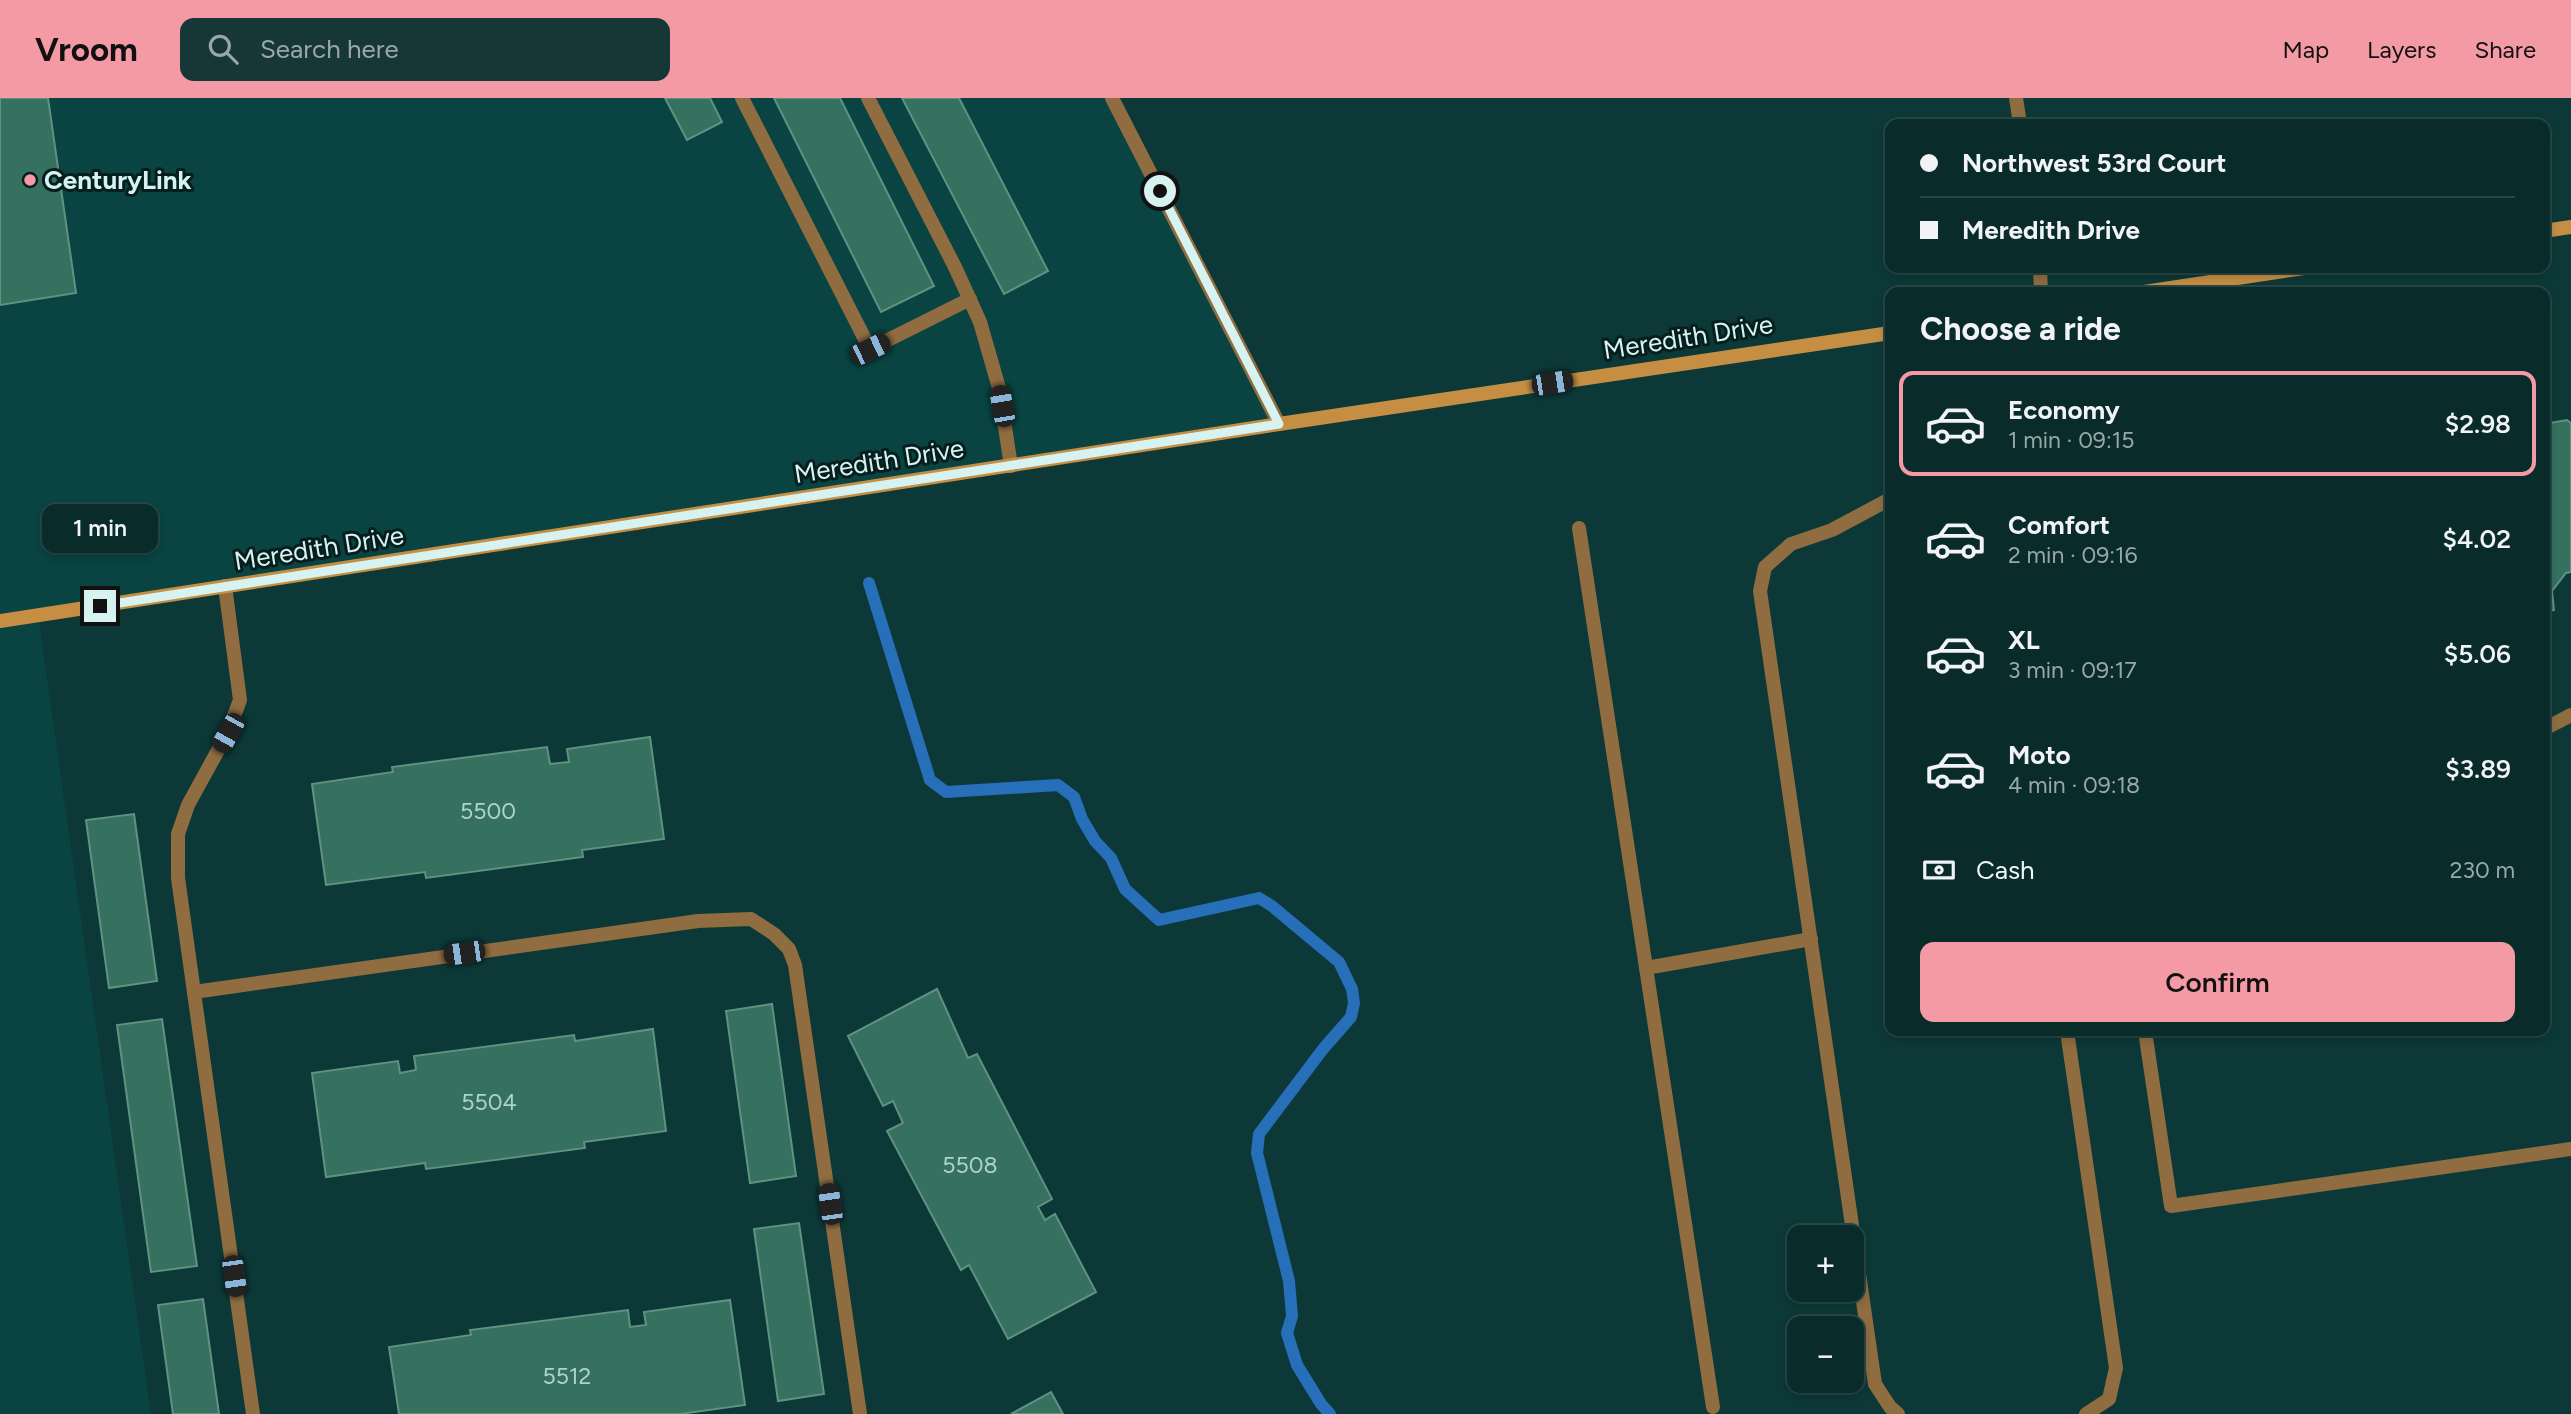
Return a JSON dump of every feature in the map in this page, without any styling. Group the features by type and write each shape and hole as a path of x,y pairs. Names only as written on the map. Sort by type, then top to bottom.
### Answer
{"main road":[{"path":"2550,231 2571,228"},
{"path":"2177,287 2271,273"},
{"name":"Meredith Drive","path":"0,621 1885,333"}],"street":[{"path":"742,98 870,349 970,299"},
{"path":"868,98 980,322 992,358 1011,466"},
{"path":"1112,98 1279,424"},
{"path":"2016,98 2019,119"},
{"path":"1885,502 1832,530 1791,544 1765,567 1760,591 1875,1384 1898,1414"},
{"path":"1579,528 1713,1407"},
{"path":"225,586 240,700 228,733 188,805 178,834 178,878 253,1414"},
{"path":"2550,726 2571,715"},
{"path":"194,992 698,921 751,919 774,934 789,949 795,965 860,1414"},
{"path":"1646,968 1811,939"},
{"path":"2068,1036 2116,1368 2109,1399 2087,1414"},
{"path":"2146,1036 2171,1206 2571,1149"}],"shaded area":[{"path":"0,98 1112,98 1279,424 38,615 151,1414 0,1414"}],"building":[{"name":"CenturyLink","path":"0,98 48,98 76,293 0,305"},
{"path":"665,98 710,98 722,122 687,140"},
{"path":"774,98 840,98 934,286 881,312"},
{"path":"902,98 959,98 1048,271 1004,294"},
{"path":"2567,420 2571,423 2571,572 2566,573 2552,591 2554,610 2550,610 2550,423"},
{"path":"650,737 664,839 582,850 583,857 426,878 425,872 326,885 312,784 393,772 392,767 547,747 550,764 569,762 567,749"},
{"path":"134,814 157,981 109,988 86,820"},
{"path":"937,989 968,1058 977,1054 1052,1199 1038,1207 1045,1220 1055,1214 1096,1292 1008,1339 969,1265 961,1270 887,1131 903,1123 893,1101 883,1106 848,1036"},
{"path":"772,1004 796,1176 750,1183 726,1011"},
{"path":"162,1019 197,1266 151,1272 117,1025"},
{"path":"653,1029 666,1131 584,1142 585,1148 426,1169 425,1163 326,1177 312,1073 398,1061 400,1073 416,1070 414,1056 574,1035 575,1041"},
{"path":"799,1223 824,1394 778,1401 754,1229"},
{"path":"203,1299 219,1414 173,1414 158,1305"},
{"path":"730,1300 745,1405 680,1414 399,1414 389,1347 471,1335 470,1330 628,1310 630,1327 646,1325 644,1312"},
{"path":"1051,1392 1063,1414 1011,1414"}],"waterway":[{"path":"869,583 930,780 946,792 1058,785 1074,797 1082,819 1095,841 1111,858 1125,889 1159,920 1259,898 1339,962 1352,989 1354,1003 1351,1017 1323,1049 1259,1134 1257,1153 1289,1281 1292,1316 1287,1333 1297,1365 1330,1414"}],"place":[{"name":"CenturyLink","path":"30,180"}],"route":[{"path":"100,606 1279,424 1160,191"}]}
